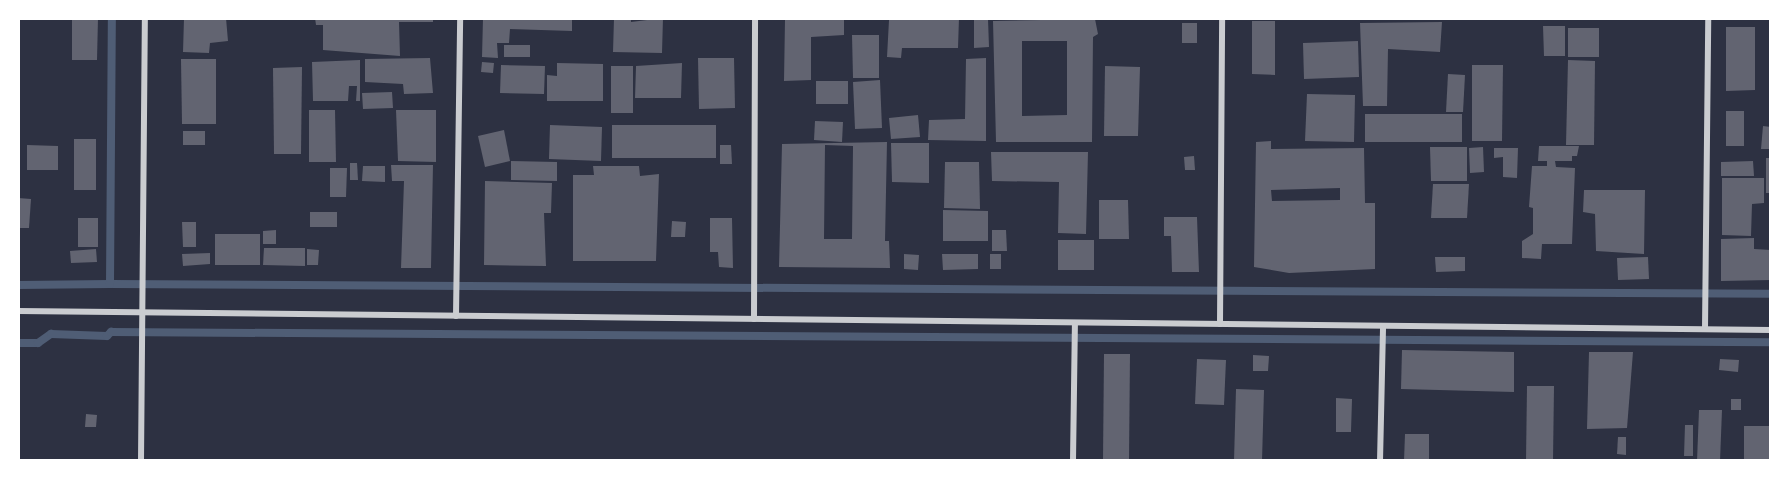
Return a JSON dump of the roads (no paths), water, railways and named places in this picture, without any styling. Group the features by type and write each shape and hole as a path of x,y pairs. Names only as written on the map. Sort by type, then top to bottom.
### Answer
{"street":[{"path":"141,461 145,18"},
{"path":"456,316 460,18"},
{"path":"753,319 754,18"},
{"path":"1220,324 1222,18"},
{"path":"1705,329 1708,18"},
{"path":"18,311 1771,330"},
{"path":"1073,461 1075,322"},
{"path":"1380,461 1383,326"}],"waterway":[{"path":"18,285 110,284 112,18"},
{"path":"110,284 1771,294"},
{"path":"18,343 38,343 51,334 107,336 111,332 1771,342"}]}
